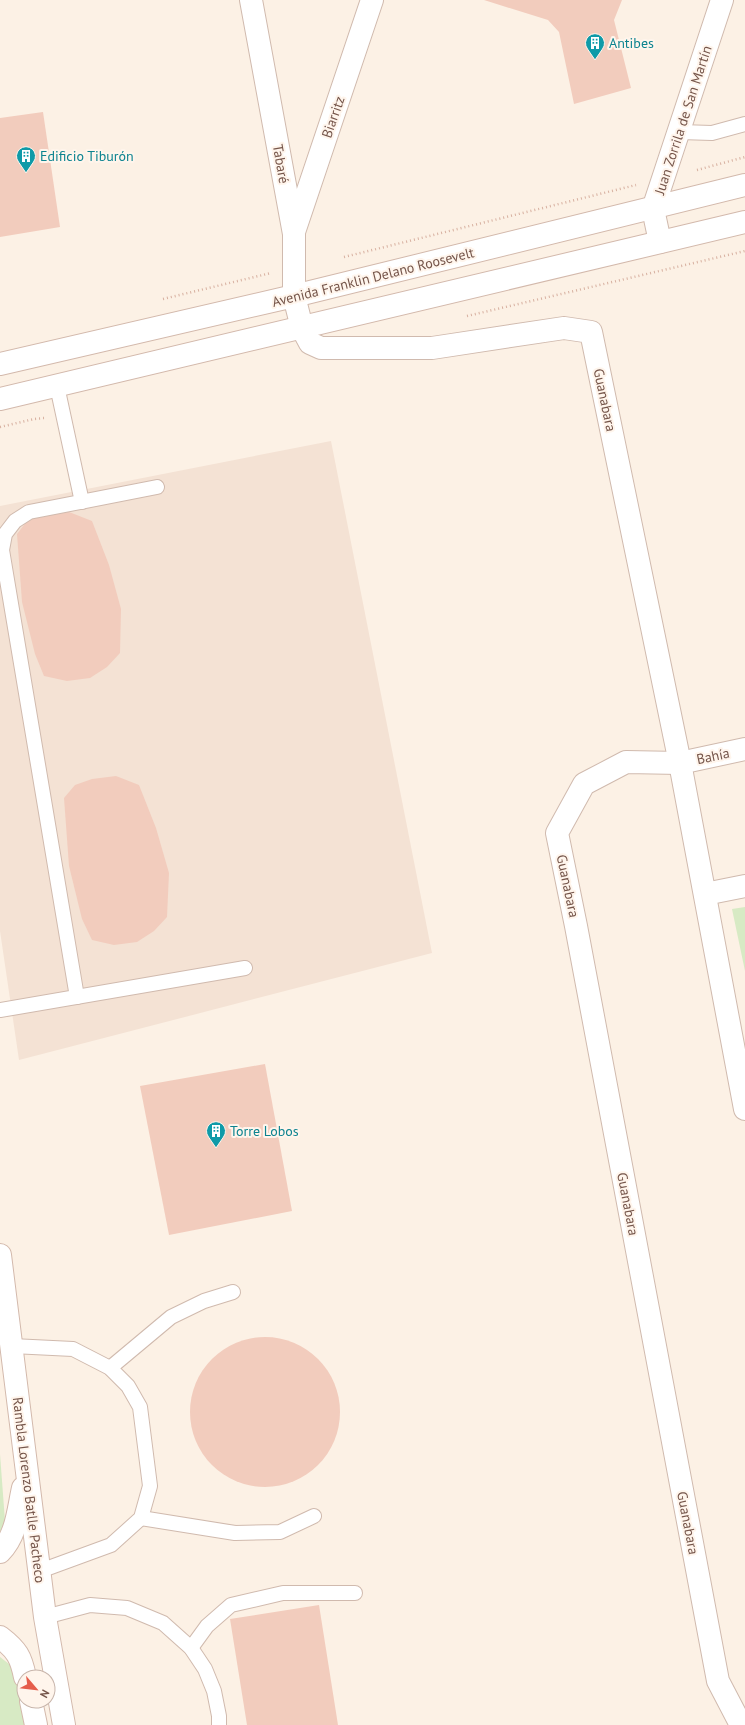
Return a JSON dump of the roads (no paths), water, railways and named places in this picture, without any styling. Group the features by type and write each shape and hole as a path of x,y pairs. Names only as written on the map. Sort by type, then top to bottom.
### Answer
{"street":[{"name":"Tabaré","path":"251,0 294,234 294,296 302,328"},
{"name":"Biarritz","path":"294,234 372,0"},
{"name":"Juan Zorrila de San Martín","path":"660,242 653,209 680,132 722,0"},
{"name":"Avenida Franklin Delano Roosevelt","path":"0,364 294,296 653,209 745,185"},
{"path":"0,399 745,222"},
{"name":"Guanabara","path":"302,328 310,343 321,348 432,348 564,328 592,332 680,763 745,1109"},
{"name":"Bahía","path":"680,763 745,749"},
{"name":"Guanabara","path":"680,763 626,762 584,784 557,833 579,942 718,1681 741,1725"},
{"path":"705,894 745,886"},
{"name":"Rambla Lorenzo Batlle Pacheco","path":"0,1255 45,1617 64,1725"},
{"path":"0,1552 11,1537 16,1524 26,1468"},
{"path":"0,1637 10,1645 22,1660 24,1669"},
{"path":"33,1709 36,1725"}],"lane":[{"path":"680,132 712,133 745,124"},
{"path":"57,386 82,502"},
{"path":"77,997 2,550 5,534 15,520 29,512 157,487"},
{"path":"0,1010 245,968"},
{"path":"110,1368 171,1317 204,1301 233,1292"},
{"path":"12,1346 73,1349 110,1368 128,1386 140,1407 150,1486 141,1518 111,1546 40,1571"},
{"path":"141,1518 242,1533 280,1532 314,1516"},
{"path":"191,1648 207,1626 231,1605 283,1593 355,1593"},
{"path":"45,1617 90,1605 128,1608 163,1623 191,1648 205,1669 214,1691 219,1716 219,1725"}],"place":[{"name":"Antibes","path":"595,60"},
{"name":"Edificio Tiburón","path":"26,173"},
{"name":"Torre Lobos","path":"216,1148"}]}
